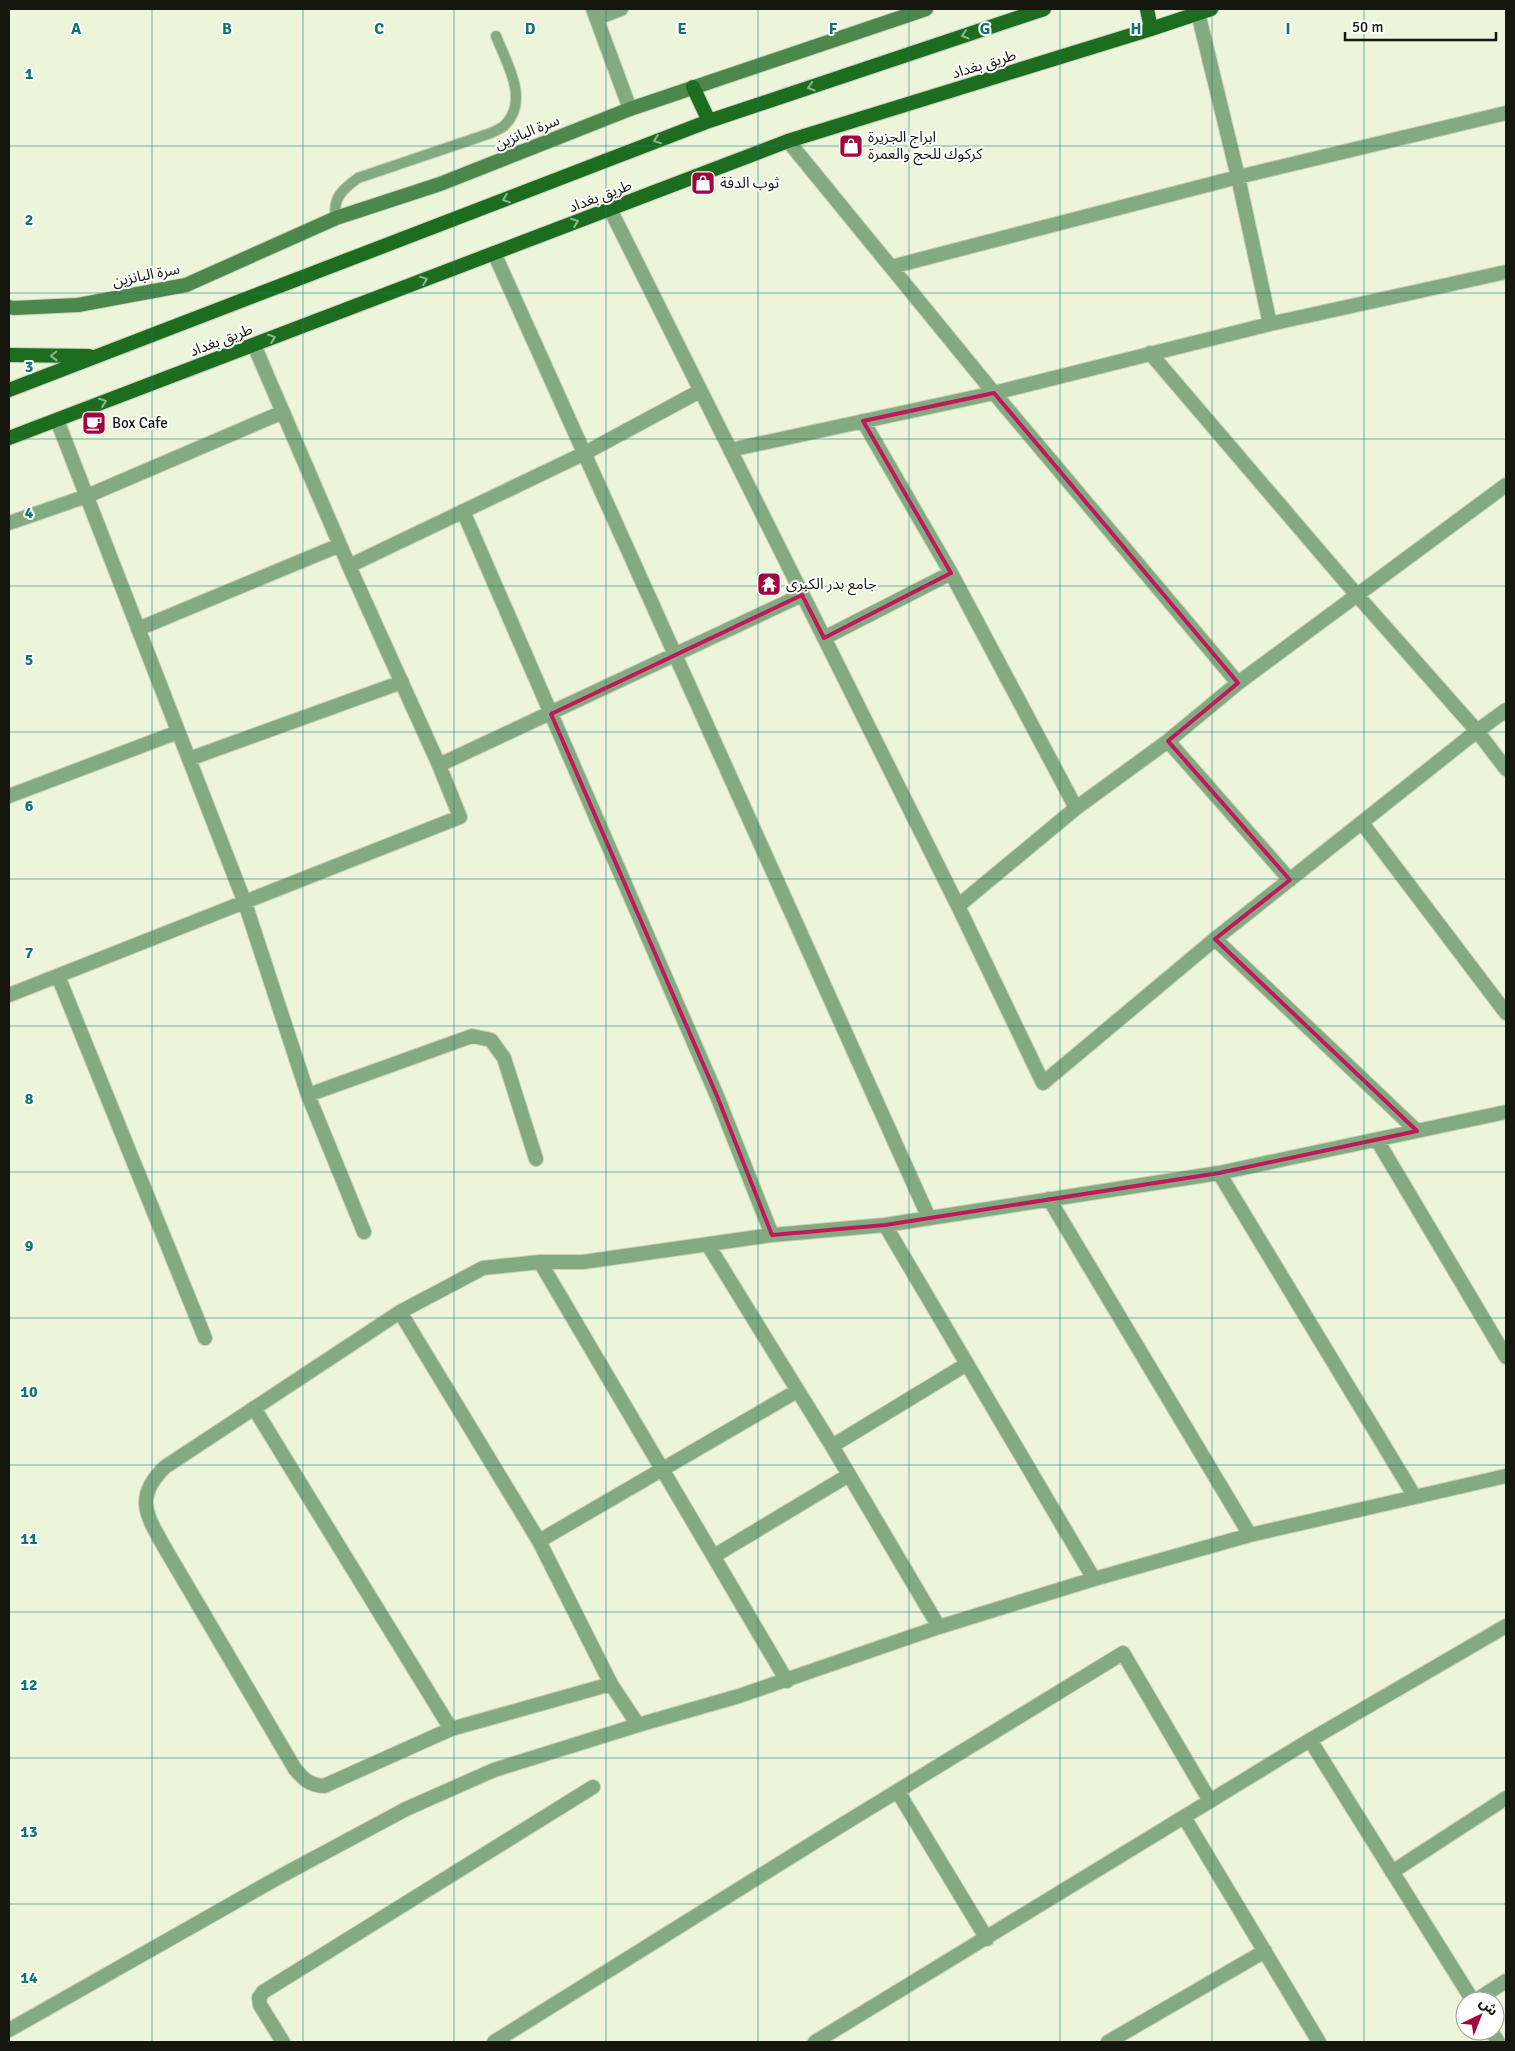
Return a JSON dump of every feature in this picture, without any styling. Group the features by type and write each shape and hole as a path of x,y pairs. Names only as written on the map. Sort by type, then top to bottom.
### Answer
{"main road":[{"name":"سرة البانزين","path":"9,307 78,305 186,285 336,218 440,184 630,109 926,9"},
{"path":"1147,9 1151,29"},
{"name":"طريق بغداد","path":"9,390 708,121 1035,10"},
{"name":"طريق بغداد","path":"9,438 788,142 1204,11"},
{"path":"693,87 708,121"},
{"path":"9,355 99,356"}],"street":[{"path":"621,9 595,13 630,109"},
{"path":"1204,11 1270,324"},
{"path":"891,267 1238,177 1506,113"},
{"path":"788,142 994,393 1238,682"},
{"path":"610,209 958,906 1043,1083 1215,939 1506,710"},
{"path":"494,253 930,1218"},
{"path":"730,450 994,393 1270,324 1506,272"},
{"path":"9,994 460,818 439,765 349,566 254,345"},
{"path":"1150,353 1356,594 1477,731 1506,768"},
{"path":"349,566 585,452 700,391"},
{"path":"9,523 87,496 283,412"},
{"path":"57,420 245,903 308,1096 364,1232"},
{"path":"863,421 951,573 1076,808"},
{"path":"958,906 1076,808 1168,741 1238,682 1506,484"},
{"path":"463,511 717,1096 772,1235"},
{"path":"138,629 340,545"},
{"path":"824,638 951,573"},
{"path":"439,765 802,595"},
{"path":"188,758 402,682"},
{"path":"9,796 178,732"},
{"path":"1168,741 1290,880"},
{"path":"1362,823 1506,1013"},
{"path":"1215,939 1417,1131"},
{"path":"58,976 205,1338"},
{"path":"308,1096 472,1036 491,1040 504,1058 536,1159"},
{"path":"611,1684 451,1729 324,1786 315,1786 304,1780 295,1768 166,1550 146,1508 146,1492 153,1479 165,1467 400,1312 483,1268 540,1262 583,1262 772,1235 885,1225 1049,1200 1220,1173 1506,1112"},
{"path":"1377,1140 1506,1357"},
{"path":"1220,1173 1415,1497"},
{"path":"1049,1200 1250,1535"},
{"path":"885,1225 1094,1578"},
{"path":"708,1245 832,1446 939,1626"},
{"path":"540,1262 787,1681"},
{"path":"400,1312 539,1541 611,1684 638,1725"},
{"path":"832,1446 967,1364"},
{"path":"539,1541 797,1390"},
{"path":"254,1408 451,1729"},
{"path":"714,1556 849,1475"},
{"path":"9,2030 281,1876 406,1809 494,1770 787,1681 939,1626 1094,1578 1250,1535 1506,1476"},
{"path":"815,2042 987,1939 1310,1740 1506,1626"},
{"path":"494,2042 837,1828 1123,1653 1210,1801"},
{"path":"1310,1740 1468,1991"},
{"path":"283,2042 260,2005 259,1998 263,1992 593,1787"},
{"path":"898,1792 987,1939"},
{"path":"1392,1872 1506,1798"},
{"path":"1184,1817 1319,2042"},
{"path":"1108,2042 1265,1951"},
{"path":"1490,1991 1506,1981"}],"lane":[{"name":"سرة البانزين","path":"336,218 334,210 337,197 346,186 358,178 488,134 505,126 514,112 517,101 516,86 496,36"}],"highlighted area":[{"path":"994,393 1238,683 1168,741 1290,880 1215,939 1417,1131 1219,1173 885,1225 772,1235 717,1096 551,714 802,595 824,638 951,573 863,421"}],"place":[{"name":"ابراج الجزيرة كركوك للحج والعمرة","path":"851,146"},
{"name":"ثوب الدفة","path":"703,183"},
{"name":"Box Cafe","path":"94,423"},
{"name":"جامع بدر الكبرى","path":"769,584"}]}
